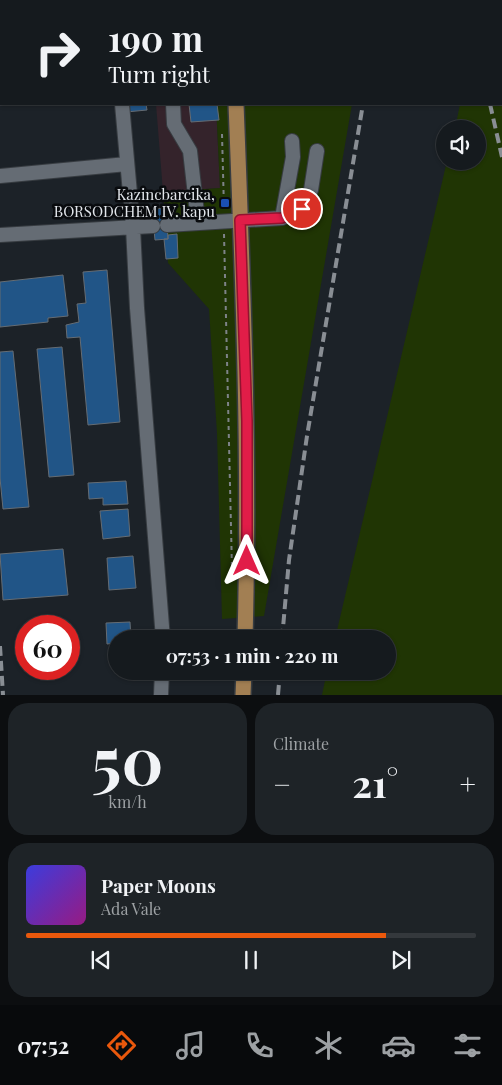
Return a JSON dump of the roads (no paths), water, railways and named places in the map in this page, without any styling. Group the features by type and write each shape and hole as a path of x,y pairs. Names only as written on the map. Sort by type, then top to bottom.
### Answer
{"main road":[{"path":"236,105 247,421 245,630"},
{"path":"243,695 244,680"}],"lane":[{"path":"122,105 133,227 137,308 162,630"},
{"path":"173,105 174,124 190,151 198,222"},
{"path":"282,218 293,157 292,140"},
{"path":"0,235 282,218 302,209 311,190 317,151"},
{"path":"0,176 127,164"},
{"path":"162,680 162,695"}],"railway":[{"path":"283,630 289,560 307,436 363,105"},
{"path":"490,105 502,157"},
{"path":"0,646 3,695"},
{"path":"278,695 279,680"}],"place":[{"name":"Kazincbarcika, BORSODCHEM IV. kapu","path":"225,203"}]}
